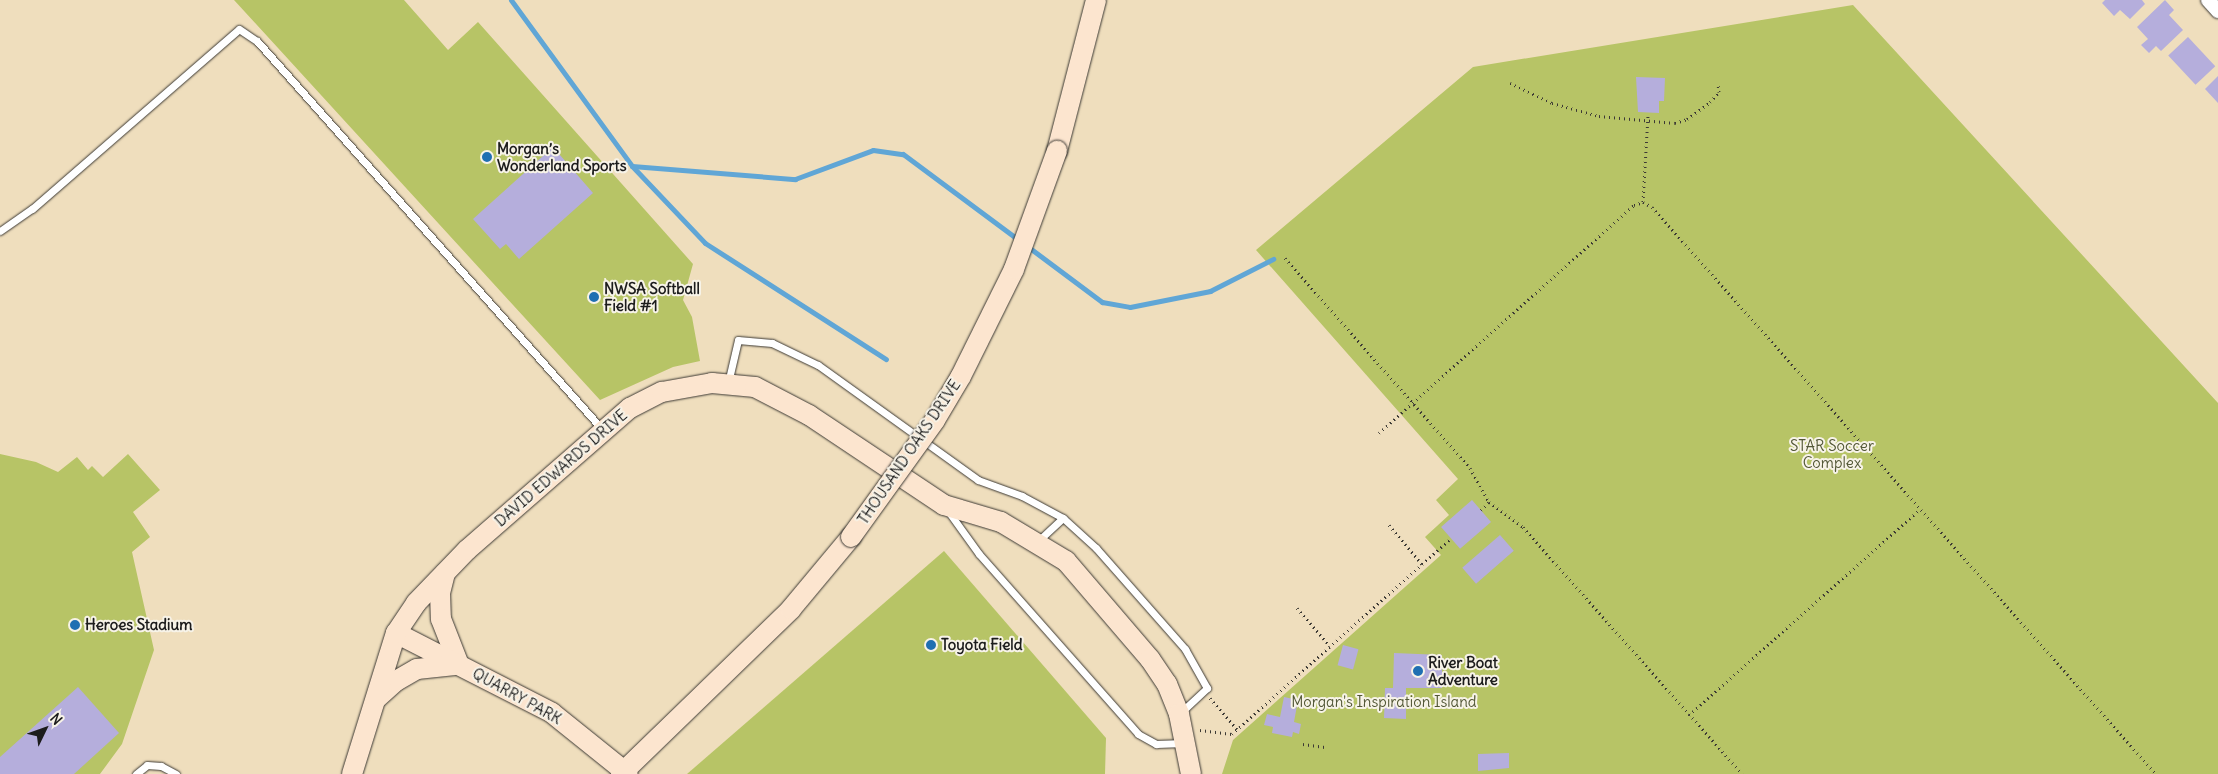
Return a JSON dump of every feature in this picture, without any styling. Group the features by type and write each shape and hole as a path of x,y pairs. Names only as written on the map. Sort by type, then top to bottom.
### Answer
{"street":[{"name":"THOUSAND OAKS DRIVE","path":"624,773 791,609 851,537 935,420 961,376 1014,269 1058,151 1096,0"},
{"path":"2208,0 2218,11"},
{"name":"DAVID EDWARDS DRIVE","path":"352,774 396,633 416,603 446,571 630,408 662,392 712,383 754,387 809,415 944,505 1001,522 1066,561 1150,659 1167,684 1182,730 1190,774"},
{"path":"376,700 396,681 417,669 459,665 441,619 440,593 446,571"},
{"name":"QUARRY PARK","path":"396,633 552,713 624,773"}],"lane":[{"path":"0,231 32,209 239,29 257,41 603,432"},
{"path":"727,384 738,340 772,343 818,365 978,480 1022,496 1063,518 1096,548 1185,649 1207,688 1182,730 1156,744 1138,734 979,554 944,505"},
{"path":"1037,542 1063,518"},
{"path":"136,774 147,765 171,773"}],"path":[{"path":"1510,83 1569,108 1599,116 1648,118 1676,123 1687,119 1717,95 1718,84"},
{"path":"1643,202 1648,118"},
{"path":"1379,433 1634,205 1643,202 1652,207 2156,774"},
{"path":"1285,258 1470,468 1489,502 1523,527 1742,774"},
{"path":"1481,510 1489,502"},
{"path":"1689,715 1920,509"},
{"path":"1389,525 1422,564"},
{"path":"1182,730 1201,730 1232,734 1451,538"},
{"path":"1297,608 1330,646"},
{"path":"1204,691 1237,729"},
{"path":"1303,744 1325,746"}],"green space":[{"name":"Morgan’s Wonderland Sports","path":"234,0 404,0 448,50 478,22 693,264 683,300 692,317 700,361 673,367 600,400"},
{"name":"STAR Soccer Complex","path":"1853,5 2218,403 2218,774 1222,774 1233,740 1441,555 1425,537 1449,515 1436,500 1458,479 1256,250 1473,67"},
{"name":"Heroes Stadium","path":"0,454 36,462 58,472 77,457 88,470 92,466 103,477 128,454 160,490 133,512 150,537 132,552 154,650 122,744 100,774 0,774"},
{"name":"Toyota Field","path":"944,551 1106,738 1105,774 687,774"}],"building":[{"path":"2105,0 2142,0 2145,4 2130,19 2120,10 2114,16 2102,3"},
{"path":"2165,0 2174,10 2169,15 2183,30 2161,51 2156,46 2149,53 2141,45 2148,39 2137,27"},
{"path":"2188,37 2215,66 2196,85 2168,55"},
{"path":"2218,76 2218,103 2205,89"},
{"path":"1636,77 1665,78 1664,101 1659,101 1659,113 1638,112"},
{"path":"553,147 593,193 519,259 506,244 500,249 473,219"},
{"path":"1472,500 1491,522 1460,549 1441,527"},
{"path":"1500,535 1514,551 1476,584 1462,568"},
{"path":"1343,645 1358,649 1353,669 1338,665"},
{"name":"River Boat Adventure","path":"1394,653 1442,655 1442,688 1406,688 1406,719 1384,718 1385,688 1393,688"},
{"path":"78,687 119,733 74,774 0,774 0,757"},
{"path":"1284,697 1298,700 1294,722 1301,724 1299,734 1293,732 1292,737 1272,733 1273,727 1264,725 1267,714 1280,717"},
{"path":"1509,753 1509,768 1478,771 1478,754"}],"waterway":[{"path":"511,0 632,166 705,243 886,359"},
{"path":"632,166 795,179 873,150 903,154 1020,241"},
{"path":"1027,246 1102,302 1130,307 1210,291 1273,259"}],"place":[{"name":"Morgan’s Wonderland Sports","path":"487,157"},
{"name":"NWSA Softball Field #1","path":"594,297"},
{"name":"Heroes Stadium","path":"75,625"},
{"name":"Toyota Field","path":"931,645"},
{"name":"River Boat Adventure","path":"1418,671"}],"park label":[{"name":"Morgan's Inspiration Island","path":"1384,702"}]}
